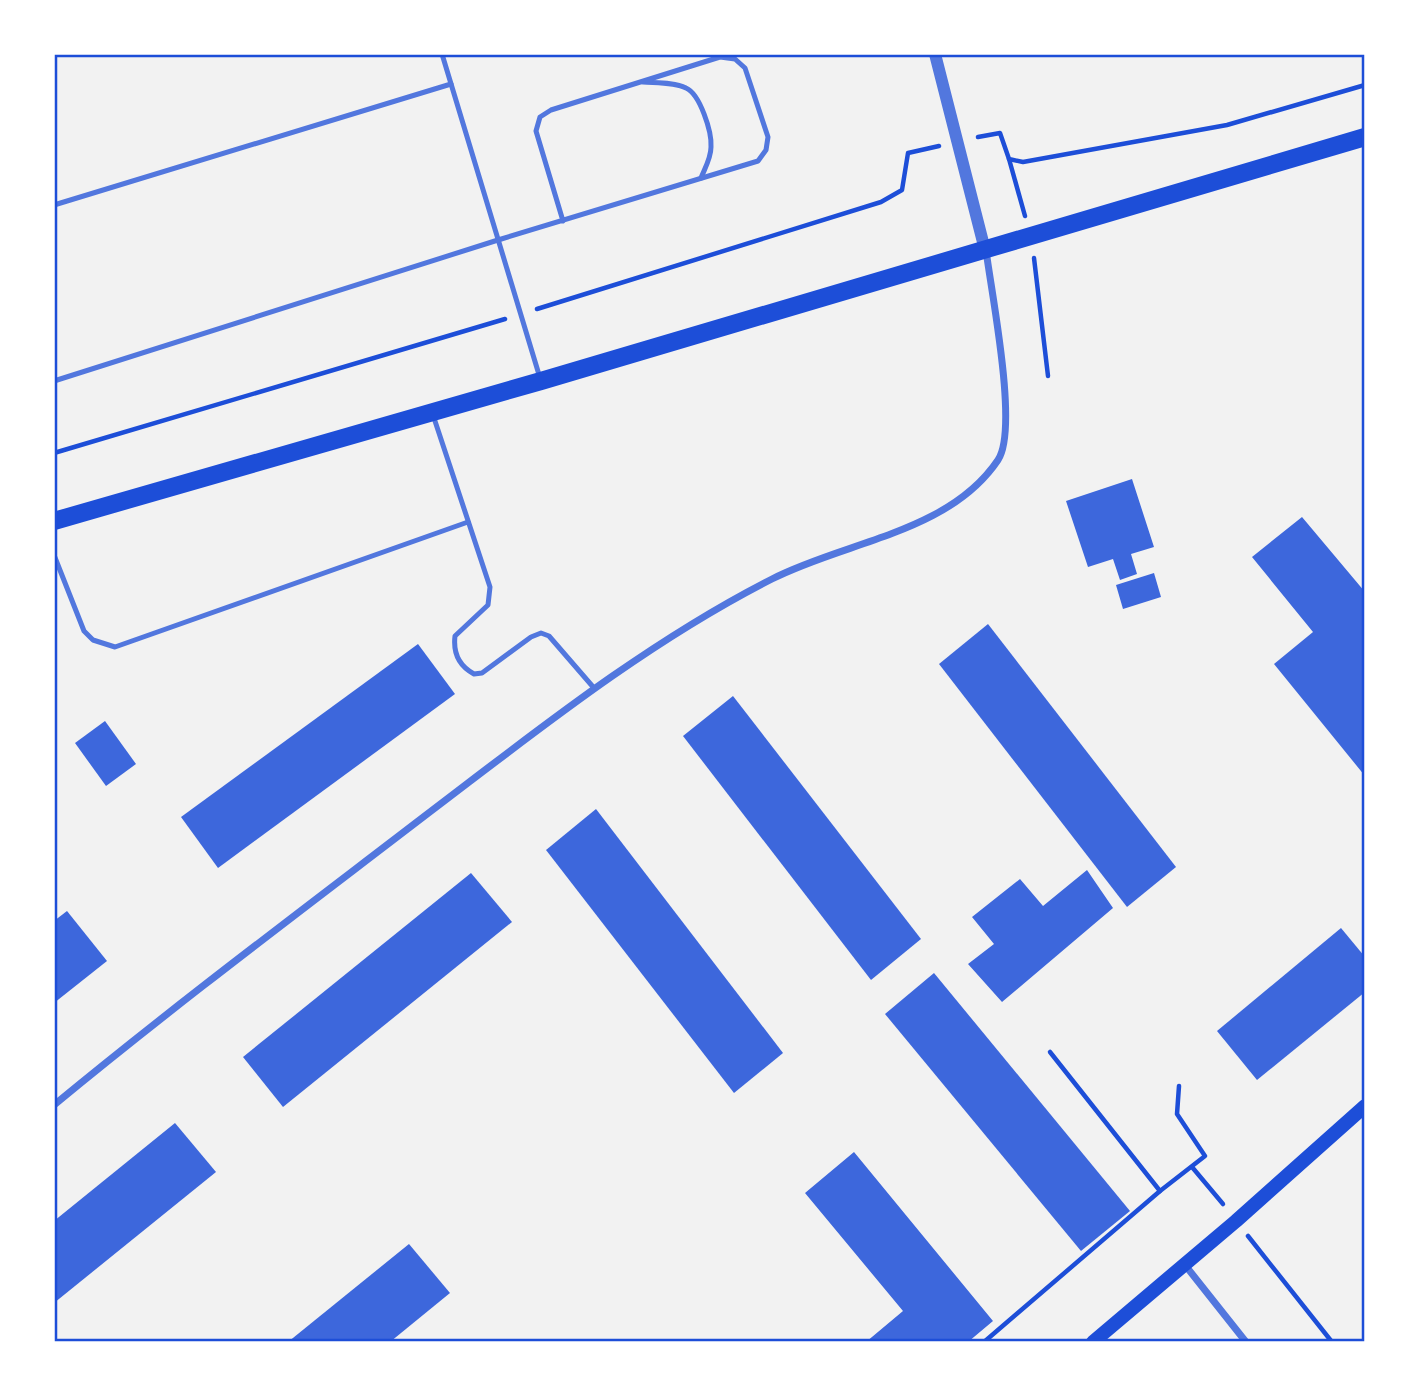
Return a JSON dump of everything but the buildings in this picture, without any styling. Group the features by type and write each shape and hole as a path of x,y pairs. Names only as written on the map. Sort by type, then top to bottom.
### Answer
{"main road":[{"path":"54,521 541,381 1365,137"},
{"path":"1093,1342 1236,1221 1365,1106"}],"street":[{"path":"54,1105 167,1013 594,688 732,599 788,571 937,515 980,485 1002,455 1007,401 985,250 934,54"},
{"path":"1185,1265 1246,1342"}],"lane":[{"path":"442,54 541,381"},
{"path":"54,381 498,240 564,221 758,161 766,150 768,137 745,68 735,59 720,57 551,110 540,117 536,131 564,221"},
{"path":"640,82 677,85 696,96 711,137 710,157 701,178"},
{"path":"54,205 451,84"},
{"path":"432,412 490,587 488,606 455,636 453,650 466,670 474,674 482,673 531,637 541,633 549,636 594,688"},
{"path":"54,555 83,631 93,640 115,647 468,522"}],"path":[{"path":"1009,159 1023,162 1227,125 1365,85"},
{"path":"54,453 520,314 881,202 902,190 908,153 1000,132 1032,236 1048,376"},
{"path":"1051,1052 1160,1191"},
{"path":"984,1342 1160,1191 1205,1156 1177,1114 1179,1086"},
{"path":"1192,1167 1332,1342"}]}
